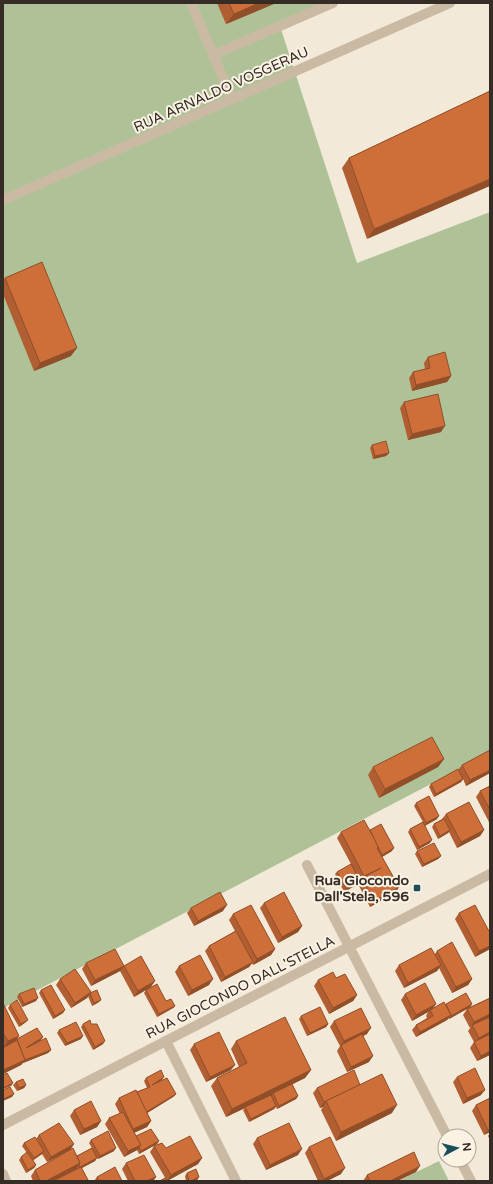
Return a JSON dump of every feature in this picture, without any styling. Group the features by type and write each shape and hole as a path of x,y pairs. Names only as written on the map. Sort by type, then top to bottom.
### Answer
{"street":[{"path":"191,3 233,99"},
{"path":"213,55 333,3"},
{"name":"RUA ARNALDO VOSGERAU","path":"3,200 450,3"},
{"path":"307,865 443,1128"},
{"name":"RUA GIOCONDO DALL'STELLA","path":"3,1125 490,874"},
{"path":"166,1041 236,1181"},
{"path":"464,1168 471,1181"},
{"path":"3,1174 6,1181"}],"green space":[{"path":"3,3 333,3 280,26 357,263 490,212 490,753 3,1008"},
{"path":"437,1162 437,1168 442,1168 449,1181 398,1181"}],"building":[{"path":"229,3 259,3 234,14"},
{"path":"490,91 490,179 374,229 349,158"},
{"path":"42,262 77,348 40,363 5,278"},
{"path":"445,352 451,376 416,385 413,372 430,368 428,357"},
{"path":"438,394 445,426 412,434 404,402"},
{"path":"386,441 389,453 375,456 372,445"},
{"path":"432,737 444,759 385,789 373,767"},
{"path":"490,750 490,770 470,780 462,765"},
{"path":"458,769 463,779 436,794 431,784"},
{"path":"490,786 490,810 480,791"},
{"path":"429,796 439,816 426,823 416,803"},
{"path":"469,802 484,830 461,842 446,814"},
{"path":"444,819 450,830 440,836 434,824"},
{"path":"364,820 379,847 377,848 399,887 374,901 362,878 381,868 364,876 341,832"},
{"path":"423,822 432,840 419,847 410,829"},
{"path":"381,824 394,848 382,855 370,830"},
{"path":"434,843 441,856 424,864 417,851"},
{"path":"351,864 360,881 346,889 337,872"},
{"path":"220,892 227,905 198,921 191,908"},
{"path":"284,892 302,926 282,937 264,903"},
{"path":"251,905 275,949 257,959 233,914"},
{"path":"475,905 490,933 490,946 479,951 459,913"},
{"path":"236,931 253,962 225,977 209,946"},
{"path":"452,942 472,979 456,987 437,951"},
{"path":"431,948 441,965 408,983 399,965"},
{"path":"115,949 124,966 95,980 86,963"},
{"path":"200,955 213,979 192,990 179,966"},
{"path":"141,956 155,981 138,991 124,966"},
{"path":"75,969 91,992 75,1003 60,979"},
{"path":"333,972 336,978 345,974 357,995 333,1008 318,980"},
{"path":"425,983 436,1004 416,1015 405,994"},
{"path":"157,984 166,1001 171,999 175,1006 159,1014 146,990"},
{"path":"51,985 65,1010 55,1016 41,990"},
{"path":"34,988 38,998 24,1004 19,994"},
{"path":"97,990 101,1000 94,1003 90,993"},
{"path":"466,993 472,1004 451,1016 446,1004"},
{"path":"490,998 490,1014 474,1022 467,1009"},
{"path":"17,1000 28,1020 21,1024 10,1005"},
{"path":"444,1002 451,1015 420,1032 416,1025 433,1016 430,1010"},
{"path":"3,1003 19,1036 8,1041 3,1033"},
{"path":"320,1007 328,1024 310,1033 301,1016"},
{"path":"361,1008 371,1028 344,1041 334,1021"},
{"path":"285,1017 311,1070 232,1109 217,1078 247,1063 236,1041"},
{"path":"490,1017 490,1032 479,1038 472,1025"},
{"path":"90,1020 91,1024 97,1024 105,1041 95,1047 83,1024"},
{"path":"76,1022 83,1036 67,1043 59,1030"},
{"path":"37,1028 43,1037 26,1048 46,1038 51,1050 25,1060 17,1039"},
{"path":"219,1032 235,1065 210,1077 194,1044"},
{"path":"362,1034 373,1056 351,1067 341,1045"},
{"path":"490,1034 490,1051 481,1056 474,1042"},
{"path":"17,1040 25,1060 3,1070 3,1048"},
{"path":"475,1068 485,1090 467,1098 457,1077"},
{"path":"161,1070 164,1077 152,1085 167,1078 176,1094 146,1112 137,1092 150,1087 146,1078"},
{"path":"354,1070 360,1085 324,1102 317,1088"},
{"path":"7,1073 13,1083 3,1088 3,1075"},
{"path":"382,1074 397,1105 341,1132 326,1101"},
{"path":"23,1079 26,1085 19,1088 16,1082"},
{"path":"292,1084 298,1096 279,1106 273,1093"},
{"path":"10,1087 14,1094 3,1099 3,1090"},
{"path":"136,1090 151,1121 133,1129 119,1098"},
{"path":"271,1095 276,1106 251,1119 245,1107"},
{"path":"490,1098 490,1129 488,1130 476,1105"},
{"path":"91,1101 101,1121 84,1129 74,1110"},
{"path":"123,1112 141,1145 128,1151 109,1118"},
{"path":"59,1123 74,1144 51,1157 39,1135"},
{"path":"289,1123 302,1149 270,1165 257,1138"},
{"path":"151,1129 159,1141 141,1151 139,1147 141,1145 136,1136"},
{"path":"108,1131 116,1148 100,1156 91,1140"},
{"path":"190,1136 202,1158 171,1175 154,1146 162,1143 166,1148"},
{"path":"35,1137 44,1151 34,1158 24,1143"},
{"path":"330,1137 345,1168 324,1179 309,1147"},
{"path":"73,1148 80,1163 46,1181 40,1181 35,1170"},
{"path":"92,1148 97,1158 80,1167 77,1156"},
{"path":"27,1152 36,1165 28,1170 21,1157"},
{"path":"414,1152 420,1166 390,1181 370,1181 367,1175"},
{"path":"144,1155 156,1177 146,1181 135,1181 126,1163"},
{"path":"81,1167 88,1180 53,1181"},
{"path":"115,1167 122,1181 99,1181 97,1177"},
{"path":"196,1169 199,1177 189,1181 187,1173"},
{"path":"165,1178 167,1181 160,1181"}],"place":[{"name":"Rua Giocondo Dall'Stela, 596","path":"417,888"}]}
